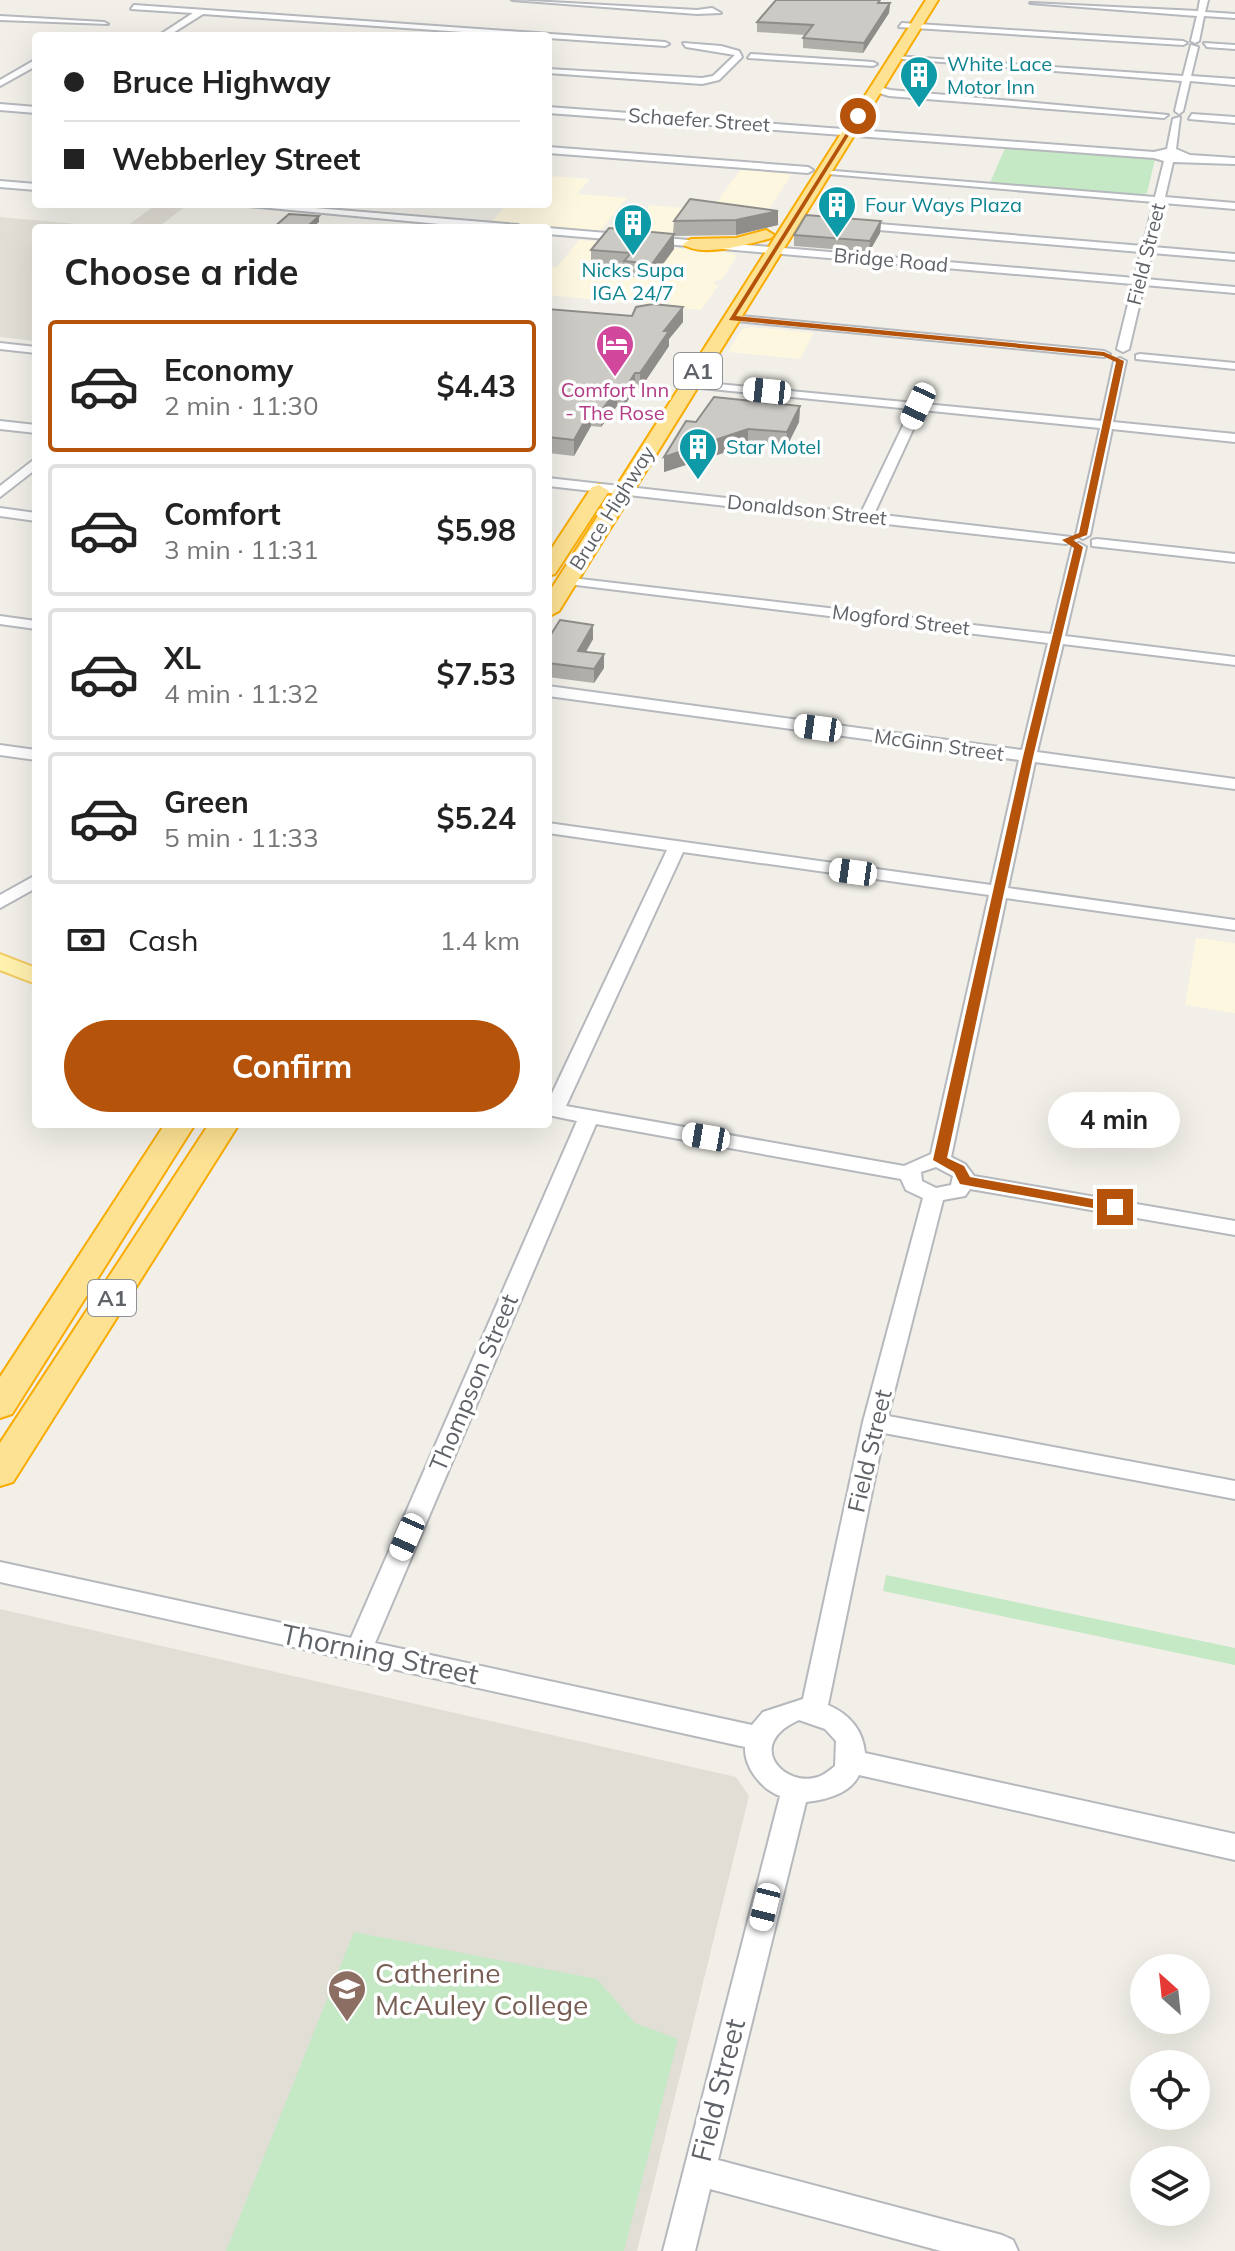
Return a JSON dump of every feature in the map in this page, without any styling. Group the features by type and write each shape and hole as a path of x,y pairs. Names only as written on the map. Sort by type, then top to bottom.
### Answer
{"highway":[{"name":"Bruce Highway","path":"810,175 849,132 895,58 918,0"},
{"name":"Bruce Highway","path":"653,409 767,240 799,220 810,175 873,64 932,0"},
{"name":"Bruce Highway","path":"552,565 691,383 731,318 767,240"},
{"path":"691,244 767,240"},
{"name":"Bruce Highway","path":"552,605 568,580 612,484"},
{"name":"A1","path":"0,1405 177,1128"},
{"name":"A1","path":"0,1472 221,1128"}],"main road":[{"path":"0,961 32,975"}],"street":[{"path":"124,13 147,0"},
{"path":"516,0 705,12"},
{"path":"698,23 705,12 721,0"},
{"name":"Field Street","path":"940,1160 1028,757 1058,639 1076,541 1160,201 1204,0"},
{"path":"1034,3 1235,16"},
{"path":"134,7 464,32"},
{"path":"168,32 201,12"},
{"path":"0,18 104,24"},
{"path":"90,32 114,19"},
{"path":"909,25 1235,47"},
{"path":"684,43 690,32"},
{"path":"552,38 684,43 721,48 737,55 873,64"},
{"path":"552,71 702,81 716,78 737,55"},
{"path":"895,58 1235,82"},
{"path":"0,83 32,65"},
{"path":"23,70 32,71"},
{"path":"873,93 1235,120"},
{"path":"0,107 32,110"},
{"name":"Schaefer Street","path":"552,110 1235,161"},
{"path":"552,150 810,175 1235,206"},
{"path":"3,186 32,187"},
{"path":"277,208 468,224"},
{"path":"344,224 355,215"},
{"path":"837,223 1235,257"},
{"path":"552,231 691,244"},
{"name":"Bridge Road","path":"767,240 1235,290"},
{"path":"731,318 1104,354 1138,352 1140,357 1235,366"},
{"path":"0,346 32,350"},
{"path":"691,383 1235,438"},
{"path":"866,517 918,406"},
{"path":"0,425 32,429"},
{"path":"0,493 32,465"},
{"name":"Donaldson Street","path":"552,482 612,484 1076,541"},
{"path":"0,512 32,516"},
{"path":"1076,541 1235,558"},
{"name":"Mogford Street","path":"568,580 1235,661"},
{"path":"0,620 32,624"},
{"name":"McGinn Street","path":"552,692 1235,784"},
{"path":"0,750 32,754"},
{"path":"552,829 1235,925"},
{"path":"552,1107 676,848"},
{"path":"0,903 32,883"},
{"path":"552,1109 910,1174"},
{"name":"Thompson Street","path":"359,1650 589,1116"},
{"path":"910,1174 918,1164 940,1160 959,1169 965,1181"},
{"path":"910,1174 913,1185 934,1195 951,1194 965,1181"},
{"path":"965,1181 1235,1228"},
{"name":"Field Street","path":"814,1710 875,1422 934,1195"},
{"path":"875,1422 1235,1490"},
{"name":"Thorning Street","path":"0,1572 759,1738"},
{"path":"814,1710 828,1715 849,1735 852,1762 836,1784 823,1790 795,1790 777,1782 765,1772 758,1759 759,1738 770,1720 783,1713 814,1710"},
{"path":"852,1762 1235,1847"},
{"name":"Field Street","path":"679,2251 795,1790"},
{"path":"697,2170 1002,2251"}],"shaded area":[{"path":"742,168 793,172 768,211 713,207"},
{"path":"552,176 590,179 577,194 627,198 600,231 552,227 552,224 491,222 504,208 552,208"},
{"path":"650,205 703,210 694,214 672,237 627,233"},
{"path":"152,208 183,208 162,224 130,224"},
{"path":"0,217 77,224 32,224 32,341 0,337"},
{"path":"579,240 732,253 737,256 722,279 713,282 718,286 701,310 552,295 552,266 557,267"},
{"path":"751,327 814,333 800,359 728,352 742,329"},
{"path":"1196,938 1235,943 1235,1013 1185,1005"},
{"name":"Catherine McAuley College","path":"0,1609 736,1777 749,1796 637,2251 0,2251"}],"green space":[{"path":"1005,148 1155,159 1147,193 1140,195 990,183"},
{"path":"886,1575 1235,1648 1235,1665 883,1591"},
{"path":"354,1932 597,1979 635,2023 678,2039 624,2251 226,2251"}],"building":[{"path":"776,0 880,0 878,3 890,3 864,43 803,38 813,25 757,22"},
{"path":"690,199 778,211 736,220 674,221"},
{"path":"289,214 319,216 310,224 278,224"},
{"path":"806,215 881,221 870,241 794,235"},
{"path":"609,228 674,234 652,264 624,261 631,253 591,250"},
{"path":"653,304 683,307 664,331 669,331 640,373 635,373 624,391 617,390 601,411 591,410 574,440 552,437 552,309 632,316 636,307"},
{"path":"714,397 800,406 787,432 748,429 664,457 686,421 696,422"},
{"path":"560,620 593,625 578,651 604,654 594,669 552,664 552,633"}],"place":[{"name":"White Lace Motor Inn","path":"919,109"},
{"name":"Four Ways Plaza","path":"837,239"},
{"name":"Nicks Supa IGA 24/7","path":"633,257"},
{"name":"Comfort Inn - The Rose","path":"615,378"},
{"name":"Star Motel","path":"698,481"},
{"name":"Catherine McAuley College","path":"347,2023"}],"route":[{"path":"858,116 731,318 1104,354 1120,361 1083,535 1070,536 1066,540 1068,544 1079,547 1028,757 940,1160 959,1169 965,1181 1115,1207"}]}
